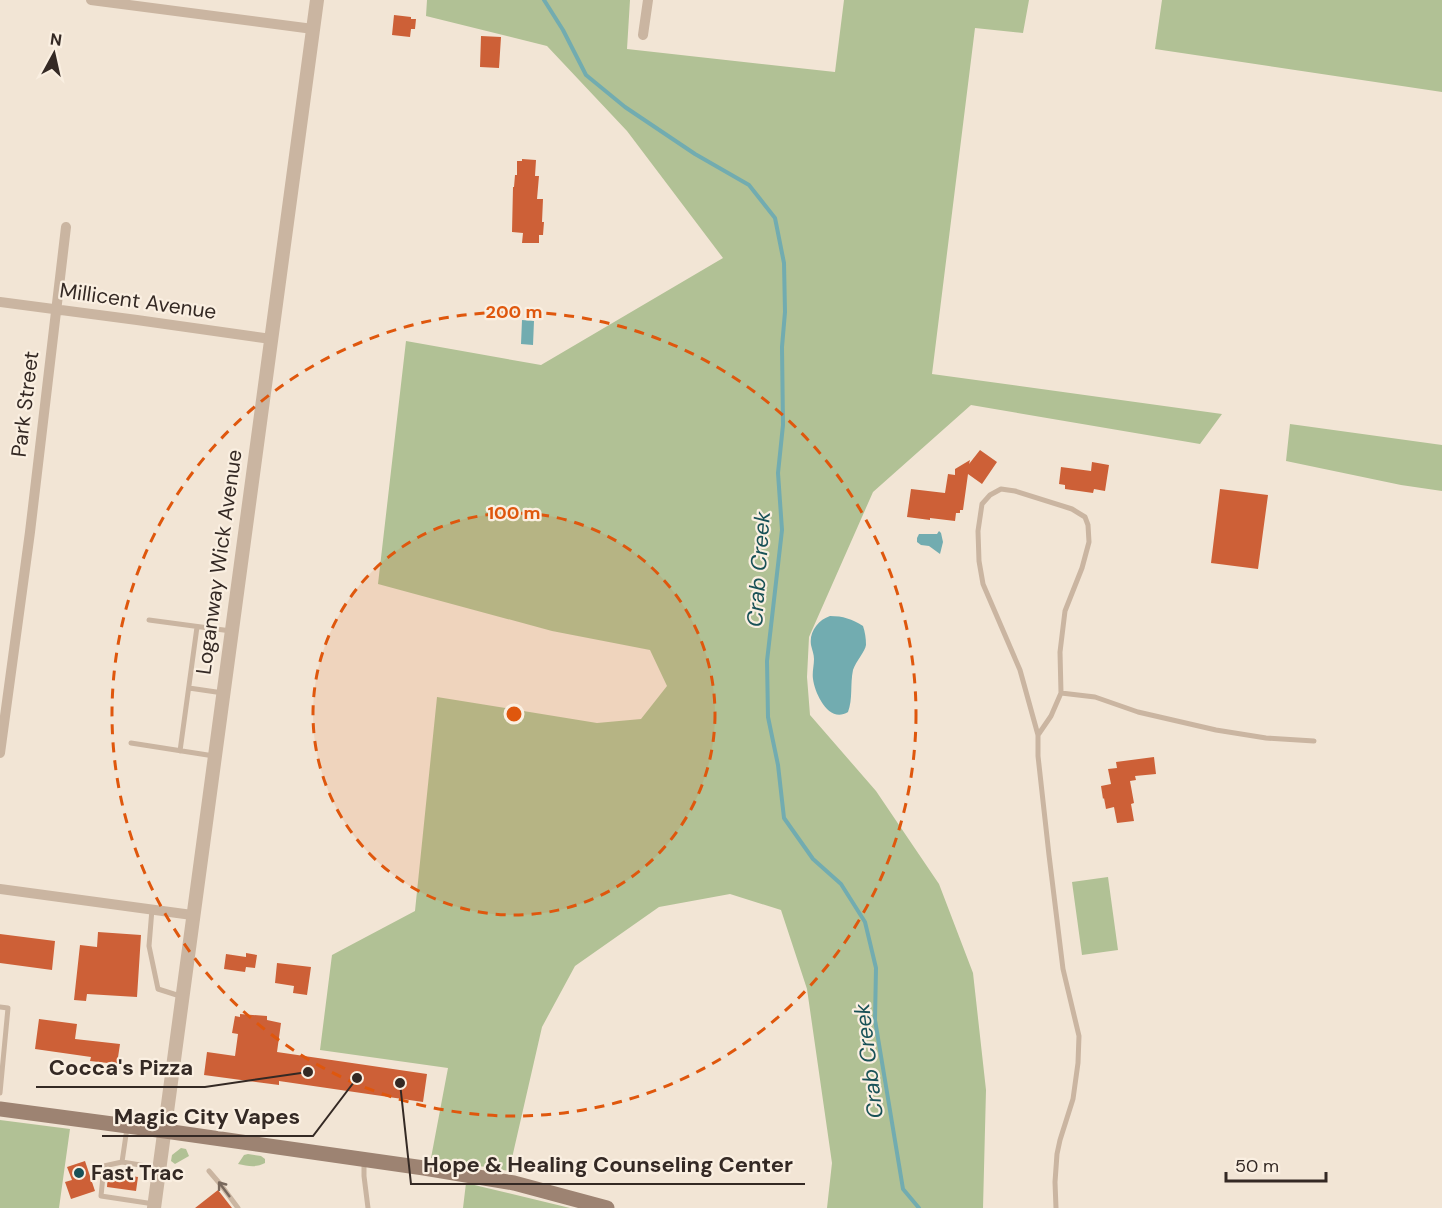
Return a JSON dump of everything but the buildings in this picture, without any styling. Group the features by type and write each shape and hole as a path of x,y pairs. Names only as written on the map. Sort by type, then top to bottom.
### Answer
{"main road":[{"path":"0,1109 424,1168 514,1184 607,1208"}],"street":[{"path":"91,0 313,29"},
{"name":"Loganway Wick Avenue","path":"155,1206 192,915 317,0"},
{"path":"643,35 648,0"},
{"name":"Park Street","path":"0,753 30,532 66,227"},
{"name":"Millicent Avenue","path":"0,302 271,339"},
{"path":"0,889 192,915"}],"lane":[{"path":"1038,735 1051,716 1061,693 1060,652 1065,611 1082,568 1089,542 1088,525 1085,517 1072,508 1001,489 993,492 982,504 978,531 979,561 983,584 1020,669 1038,735 1040,778 1063,969 1079,1036 1073,1099 1057,1154 1056,1208"},
{"path":"149,620 231,631"},
{"path":"180,751 197,627"},
{"path":"189,688 223,693"},
{"path":"1061,693 1095,697 1138,712 1216,730 1266,738 1314,741"},
{"path":"131,743 214,756"},
{"path":"152,909 149,946 158,989 182,996"},
{"path":"0,1007 8,1008 0,1093"},
{"path":"122,1162 127,1126"},
{"path":"364,1159 369,1208"},
{"path":"155,1206 100,1196 104,1166 122,1162 160,1168"},
{"path":"209,1171 238,1208"}],"green space":[{"path":"427,0 630,0 627,49 835,72 844,0 1029,0 1023,33 975,28 932,374 1222,414 1200,444 971,405 873,492 809,637 807,677 810,715 876,791 939,884 973,973 986,1090 983,1208 827,1208 832,1163 807,989 781,910 730,894 659,907 575,966 542,1027 509,1171 431,1158 448,1068 320,1050 332,955 415,911 437,697 597,723 641,719 667,686 650,650 552,631 378,584 406,341 541,365 723,258 627,131 547,46 426,16"},
{"path":"1162,0 1442,0 1442,92 1155,49"},
{"path":"1290,424 1442,445 1442,491 1401,485 1286,461"},
{"path":"1108,877 1118,950 1082,955 1072,882"},
{"path":"0,1120 70,1129 59,1208 0,1208"},
{"path":"181,1148 186,1149 189,1156 175,1164 171,1161 172,1155"},
{"path":"244,1155 261,1156 265,1159 265,1163 255,1166 238,1164"},
{"path":"466,1183 570,1208 463,1208"}],"water":[{"path":"522,320 534,321 533,345 521,344"},
{"path":"939,531 943,542 940,554 929,546 917,542 919,534 937,534"},
{"path":"830,616 855,621 863,626 866,637 865,648 853,670 848,712 841,715 829,711 824,706 813,679 814,659 811,636 818,624"}],"waterway":[{"name":"Crab Creek","path":"544,0 563,30 586,75 625,107 695,154 749,185 775,218 784,263 783,425 778,473 782,530 767,661 768,717 778,765 784,818 813,859 841,884 865,922 876,968 875,1020 903,1189 919,1208"}],"place":[{"name":"Cocca's Pizza","path":"308,1072"},
{"name":"Magic City Vapes","path":"357,1078"},
{"name":"Hope & Healing Counseling Center","path":"400,1083"},
{"name":"Fast Trac","path":"79,1173"}]}
